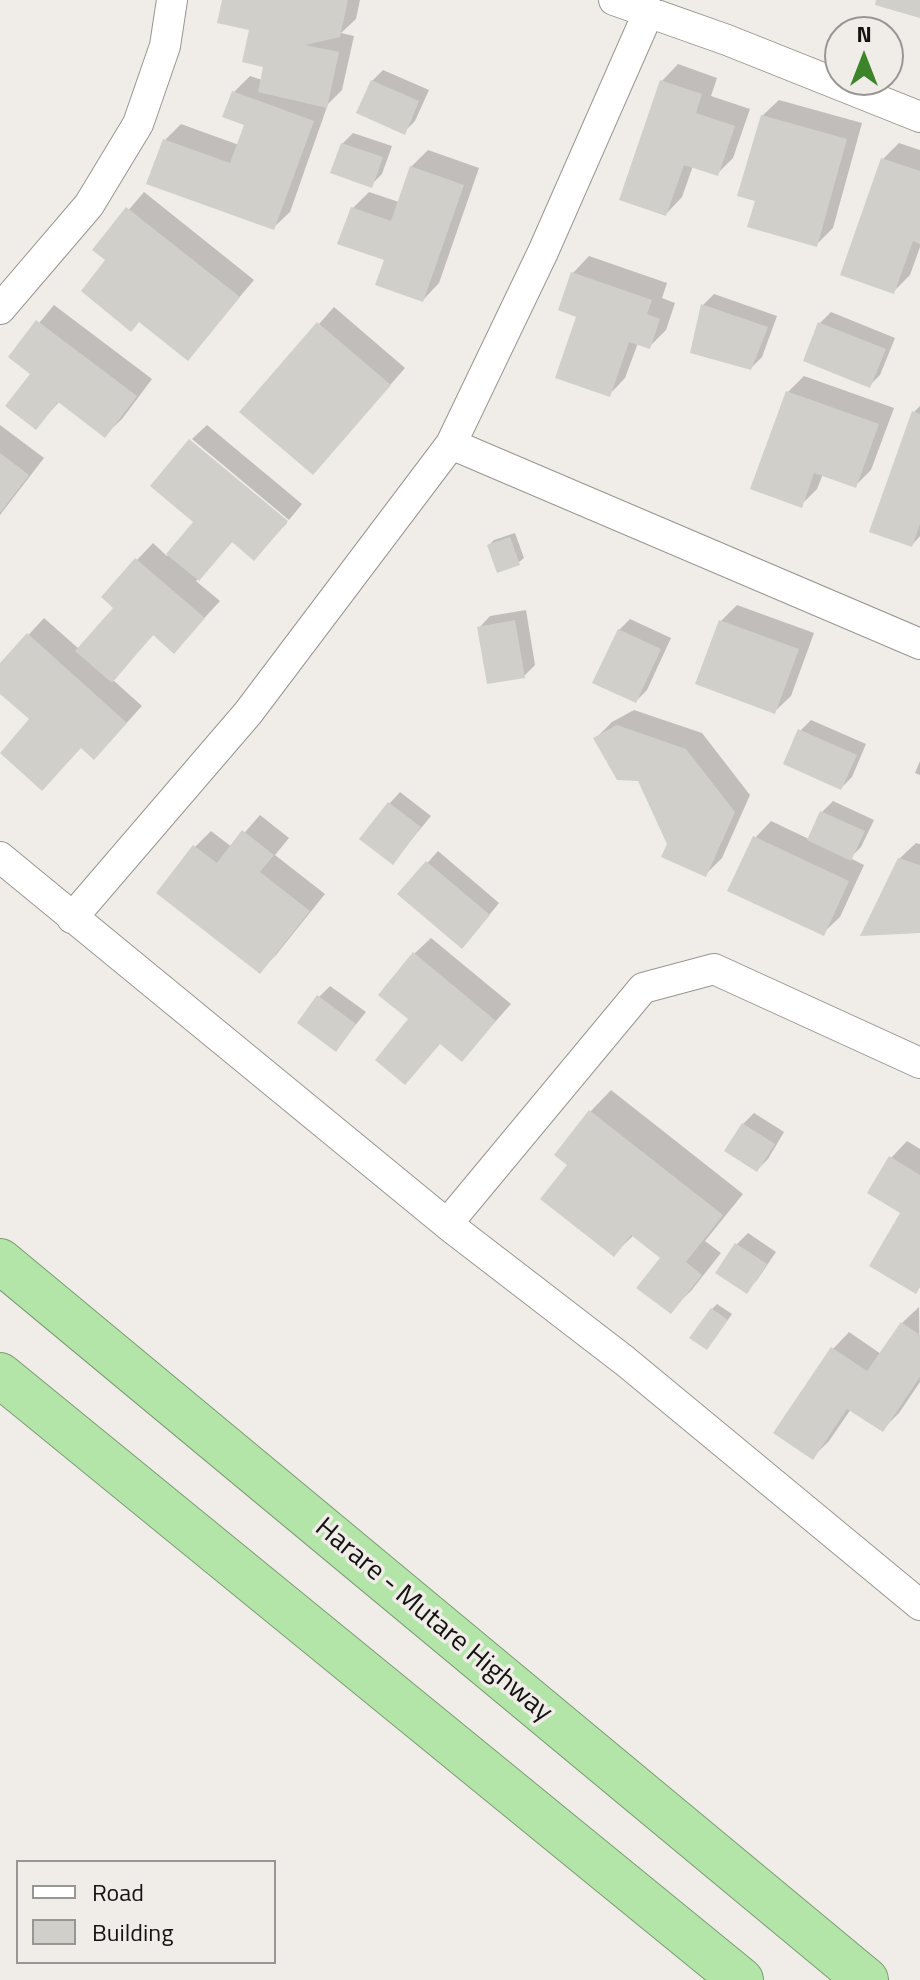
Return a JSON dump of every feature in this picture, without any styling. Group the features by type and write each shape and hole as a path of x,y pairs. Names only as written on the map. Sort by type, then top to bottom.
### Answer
{"highway":[{"name":"Harare - Mutare Highway","path":"0,1261 866,1980"},
{"path":"0,1375 741,1980"}],"street":[{"path":"0,309 89,205 138,124 165,46 172,0"},
{"path":"614,0 920,117"},
{"path":"72,918 248,713 451,444 543,252 649,11"},
{"path":"451,444 920,644"},
{"path":"0,857 447,1224 625,1361 920,1605"},
{"path":"447,1224 643,988 714,969 920,1063"}],"building":[{"path":"222,0 348,0 340,37 305,45 339,52 327,108 258,92 263,67 242,62 249,30 217,23"},
{"path":"876,0 920,0 920,18 875,5"},
{"path":"371,80 419,101 405,135 356,113"},
{"path":"660,80 702,94 696,113 735,126 718,176 684,165 666,216 619,200"},
{"path":"232,91 314,121 274,230 146,184 163,139 230,163 244,125 222,117"},
{"path":"761,115 847,139 817,247 747,227 755,201 737,196"},
{"path":"341,143 383,157 372,188 330,173"},
{"path":"881,158 920,171 920,244 913,241 894,294 840,275"},
{"path":"410,166 464,185 423,302 375,285 384,260 337,244 351,207 391,221"},
{"path":"126,207 240,297 188,361 139,322 131,332 81,291 105,260 92,250"},
{"path":"571,272 652,300 647,314 660,319 650,349 629,342 610,397 555,378 576,317 558,310"},
{"path":"701,304 768,327 751,370 690,353"},
{"path":"36,320 137,396 105,438 58,402 36,430 5,406 30,374 8,357"},
{"path":"317,322 391,385 313,475 239,412"},
{"path":"818,322 886,349 870,388 803,361"},
{"path":"786,391 879,424 856,488 814,473 802,508 750,489"},
{"path":"912,411 920,414 920,524 912,547 869,532"},
{"path":"189,439 288,521 254,561 232,542 199,581 166,554 193,522 150,486"},
{"path":"0,453 29,475 0,513"},
{"path":"510,537 520,565 497,573 487,545"},
{"path":"135,558 205,618 174,654 153,635 112,683 75,651 113,608 101,597"},
{"path":"515,620 525,678 487,684 477,627"},
{"path":"719,620 799,649 775,714 695,684"},
{"path":"618,629 661,649 636,703 592,683"},
{"path":"27,633 127,723 94,760 81,748 42,791 0,753 29,719 0,694 0,663"},
{"path":"617,725 686,749 735,812 706,877 661,857 667,844 638,781 617,780 593,738"},
{"path":"798,729 857,755 841,790 783,764"},
{"path":"388,802 421,827 393,865 359,839"},
{"path":"820,811 865,831 851,861 807,840"},
{"path":"242,830 274,855 260,872 310,911 260,974 156,893 193,845 217,863"},
{"path":"753,836 849,881 824,936 727,891"},
{"path":"898,858 920,865 920,933 860,936"},
{"path":"426,861 490,915 462,949 397,894"},
{"path":"413,952 496,1021 462,1062 440,1044 405,1085 375,1060 408,1019 378,995"},
{"path":"317,995 356,1024 336,1052 297,1023"},
{"path":"589,1110 723,1215 686,1262 702,1275 671,1314 636,1288 660,1258 631,1235 614,1257 540,1199 567,1165 554,1155"},
{"path":"742,1123 775,1144 757,1172 724,1151"},
{"path":"889,1156 920,1175 920,1287 916,1294 869,1266 900,1213 867,1193"},
{"path":"735,1243 767,1264 747,1294 715,1273"},
{"path":"711,1308 728,1320 707,1350 689,1338"},
{"path":"901,1322 920,1335 920,1377 883,1432 847,1409 813,1460 773,1433 831,1347 867,1371"}]}
